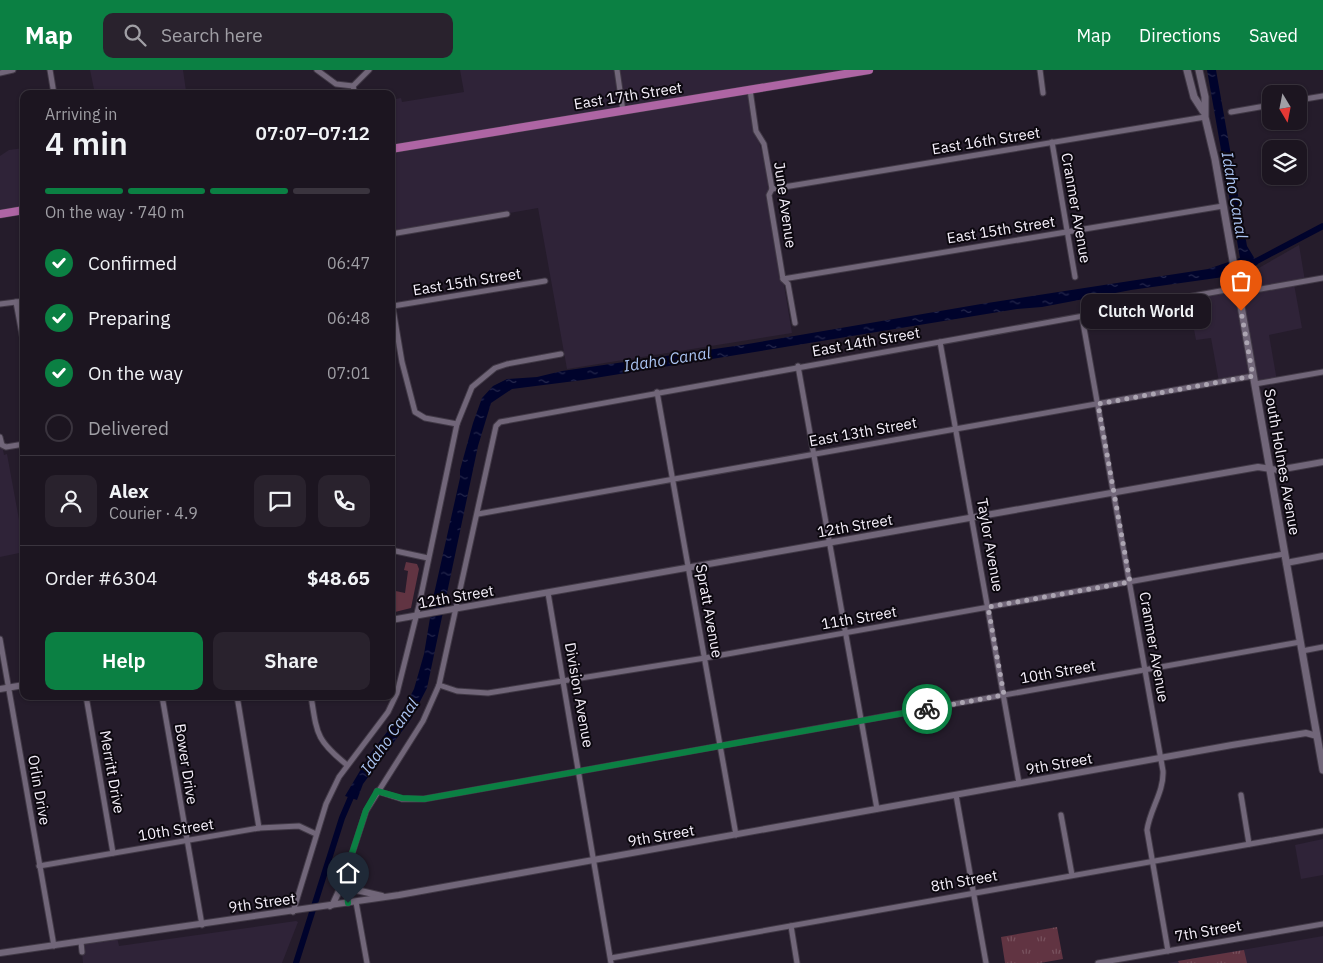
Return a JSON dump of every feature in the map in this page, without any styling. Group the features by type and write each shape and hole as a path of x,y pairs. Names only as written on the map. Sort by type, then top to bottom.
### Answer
{"main road":[{"name":"East 17th Street","path":"395,148 869,70"},
{"path":"1187,70 1194,97 1204,114"},
{"name":"South Holmes Avenue","path":"1199,70 1205,97 1204,114 1223,206 1300,642 1320,737 1323,770"},
{"path":"0,214 20,211"}],"street":[{"path":"0,73 13,70"},
{"path":"50,70 53,90"},
{"path":"317,70 336,84 353,86"},
{"path":"353,86 369,70"},
{"path":"617,70 623,111"},
{"path":"1040,70 1043,93"},
{"path":"353,86 354,90"},
{"name":"June Avenue","path":"750,90 756,131 764,144 772,189 768,195 783,278 788,284 795,323"},
{"path":"1308,98 1323,96"},
{"path":"1230,112 1262,107"},
{"name":"East 16th Street","path":"772,189 1052,142 1204,114"},
{"name":"Cranmer Avenue","path":"1052,142 1075,277"},
{"name":"East 15th Street","path":"783,278 1223,206"},
{"path":"395,233 508,214"},
{"name":"East 14th Street","path":"478,514 486,466 496,426 500,422 798,366 1082,316 1323,278"},
{"name":"East 15th Street","path":"395,306 545,281"},
{"path":"16,302 20,323"},
{"path":"0,304 20,302"},
{"name":"Cranmer Avenue","path":"1082,316 1146,669 1164,780 1162,790 1150,813 1147,830 1168,951"},
{"path":"395,318 402,362 414,412 425,418 457,424"},
{"name":"Taylor Avenue","path":"940,342 1019,784"},
{"path":"395,696 403,673 416,616 457,424 472,387 485,375 507,364 561,354"},
{"path":"798,366 877,809"},
{"path":"1255,384 1323,372"},
{"name":"East 13th Street","path":"478,514 1253,376"},
{"name":"Spratt Avenue","path":"657,392 736,835"},
{"path":"0,437 2,445 20,444"},
{"name":"12th Street","path":"395,619 548,594 1258,467 1278,470 1323,462"},
{"path":"328,906 333,904 344,880 366,810 423,721 439,685 478,514"},
{"path":"395,551 428,558"},
{"name":"11th Street","path":"439,685 457,690 488,694 563,680 705,658 1284,554"},
{"path":"1286,563 1323,556"},
{"name":"Division Avenue","path":"548,594 611,961"},
{"name":"Orlin Drive","path":"0,639 54,946"},
{"name":"10th Street","path":"377,791 402,798 424,799 1300,642"},
{"path":"1302,651 1323,647"},
{"path":"0,689 20,686"},
{"name":"Merritt Drive","path":"87,700 113,853"},
{"name":"Bower Drive","path":"163,700 202,924"},
{"path":"238,700 259,828"},
{"path":"311,700 320,741 347,765"},
{"path":"293,912 326,804 347,765 369,738 394,700"},
{"name":"9th Street","path":"0,953 356,902 1306,733 1320,737"},
{"path":"956,795 986,963"},
{"path":"1241,795 1250,844"},
{"path":"1061,815 1072,875"},
{"name":"10th Street","path":"40,866 259,828 299,826 316,834"},
{"name":"8th Street","path":"611,961 974,892 1323,831"},
{"path":"344,880 352,889 386,897"},
{"path":"344,880 348,903"},
{"path":"356,902 367,963"},
{"name":"7th Street","path":"1098,963 1323,924"},
{"path":"791,926 797,963"},
{"path":"81,942 82,952"}],"shaded area":[{"path":"90,70 183,70 186,90 94,90"},
{"path":"460,70 869,70 750,90 756,131 772,189 769,195 792,333 567,369 538,208 395,233 395,99 401,98 402,102 464,92"},
{"path":"20,149 20,211 0,214 0,156 9,150"},
{"path":"1299,245 1305,281 1294,284 1302,328 1269,335 1277,381 1255,384 1253,376 1219,382 1211,338 1196,340 1188,297 1237,288 1236,281"},
{"path":"0,434 4,455 7,454 20,525 20,553 0,557"},
{"path":"1323,839 1323,875 1301,879 1295,845"},
{"path":"298,922 282,963 83,963 81,942 117,937 119,946"},
{"path":"1323,936 1323,963 1168,963 1178,961"}],"green space":[{"path":"406,562 417,564 419,569 411,608 395,612 395,591 405,593 408,571 404,570"},
{"path":"1057,927 1063,959 1040,963 1005,963 1001,937"},
{"path":"1244,950 1247,963 1179,963 1178,961"}],"water":[{"name":"Idaho Canal","path":"1207,70 1216,70 1247,246 1258,264 1245,274 1131,290 1042,307 1017,309 583,380 512,389 491,403 478,446 427,688 411,719 363,784 357,800 345,796 370,754 401,714 414,689 424,654 434,594 460,478 460,470 482,398 493,386 507,379 537,377 562,371 742,345 981,304 1208,269 1240,258"}],"waterway":[{"path":"1251,264 1323,226"},
{"name":"Idaho Canal","path":"296,963 342,818 354,790"}],"way so far":[{"path":"927,709 1004,695 988,607 1130,582 1098,404 1253,376 1241,311"}],"place":[{"name":"Clutch World","path":"1241,311"}],"route":[{"path":"348,903 344,880 345,875 366,810 377,791 402,798 424,799 927,709"}]}
